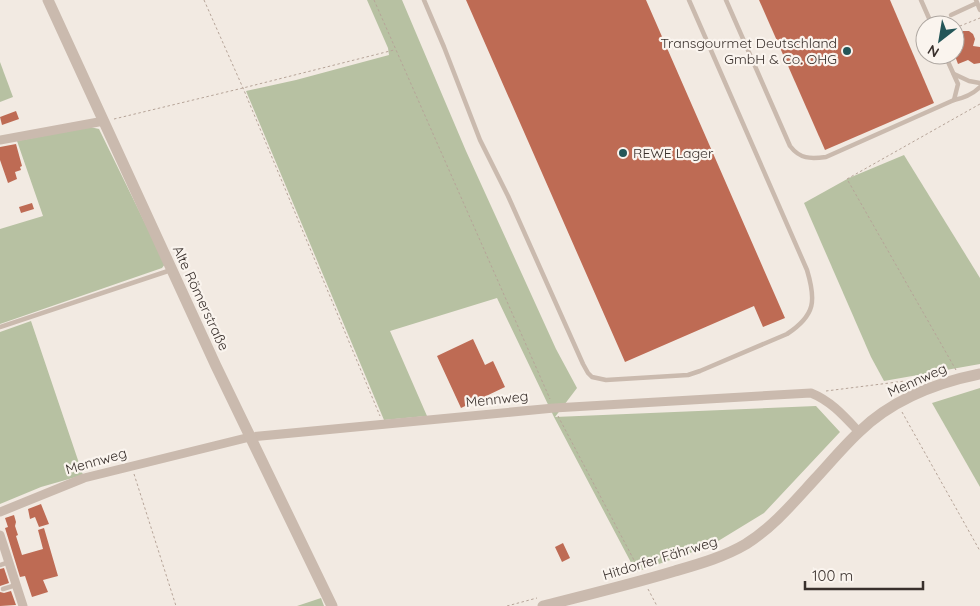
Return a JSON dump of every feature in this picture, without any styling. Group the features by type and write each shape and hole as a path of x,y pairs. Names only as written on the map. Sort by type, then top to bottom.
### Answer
{"street":[{"name":"Alte Römerstraße","path":"48,0 171,270 332,606"},
{"path":"0,140 104,122"},
{"name":"Mennweg","path":"859,432 884,412 912,395 958,378 980,374"},
{"path":"811,393 820,396 836,408 859,432"},
{"name":"Mennweg","path":"0,512 75,481 250,438 554,408 811,393"},
{"name":"Hitdorfer Fährweg","path":"543,601 644,581 709,561 746,544 787,510 859,432"},
{"path":"1,539 4,564 16,585 23,606"}],"lane":[{"path":"424,0 480,140 508,196 582,364 592,377 606,380 679,376 700,372 797,328 808,316 813,298 812,286 807,270 690,0"},
{"path":"726,0 790,146 799,155 814,158 826,157 954,100 962,99 980,87"},
{"path":"922,0 928,15"},
{"path":"950,15 976,2 980,10"},
{"path":"950,65 958,84 954,100"},
{"path":"954,74 969,82 980,82"},
{"path":"0,327 171,270"},
{"path":"3,589 16,585"}],"path":[{"path":"204,0 243,88 384,425"},
{"path":"374,0 554,408 657,606"},
{"path":"965,24 980,18"},
{"path":"104,122 395,50"},
{"path":"958,378 956,371 847,179 980,104"},
{"path":"811,393 924,378"},
{"path":"897,404 980,551"},
{"path":"131,466 176,606"},
{"path":"507,606 543,601"}],"green space":[{"path":"367,0 402,0 466,151 556,349 577,388 555,417 816,406 840,432 764,513 710,546 636,572 554,417 497,298 390,331 427,416 384,420 246,91 296,80 389,55 388,48"},
{"path":"0,62 13,97 0,102"},
{"path":"90,127 99,129 165,264 162,268 0,324 0,229 43,216 17,141"},
{"path":"904,155 980,278 980,364 884,381 871,357 804,203 849,178"},
{"path":"31,321 83,475 41,487 0,504 0,332"},
{"path":"980,388 980,487 932,403"},
{"path":"321,598 324,606 297,606"}],"building":[{"name":"REWE Lager","path":"466,0 646,0 785,318 763,327 754,306 625,362"},
{"name":"Transgourmet Deutschland GmbH & Co. OHG","path":"759,0 890,0 915,59 915,65 918,65 934,103 825,150"},
{"path":"965,31 973,34 975,39 973,46 980,47 980,63 974,64 968,60 965,61"},
{"path":"16,111 19,119 2,125 0,117"},
{"path":"16,144 22,166 20,167 21,170 15,172 17,179 8,183 0,160 0,147"},
{"path":"32,203 34,209 21,213 19,207"},
{"path":"473,339 485,365 493,361 505,387 461,408 437,356"},
{"path":"41,504 49,524 39,527 35,517 30,519 28,509"},
{"path":"14,515 18,535 16,536 22,555 43,549 38,530 44,528 58,576 43,580 48,592 32,597 25,576 20,577 5,528 8,527 5,518"},
{"path":"563,543 570,558 562,562 555,547"},
{"path":"4,568 9,583 0,586 0,569"},
{"path":"11,591 16,605 0,606 0,592"}],"place":[{"name":"Transgourmet Deutschland GmbH & Co. OHG","path":"847,51"},
{"name":"REWE Lager","path":"623,153"}]}
